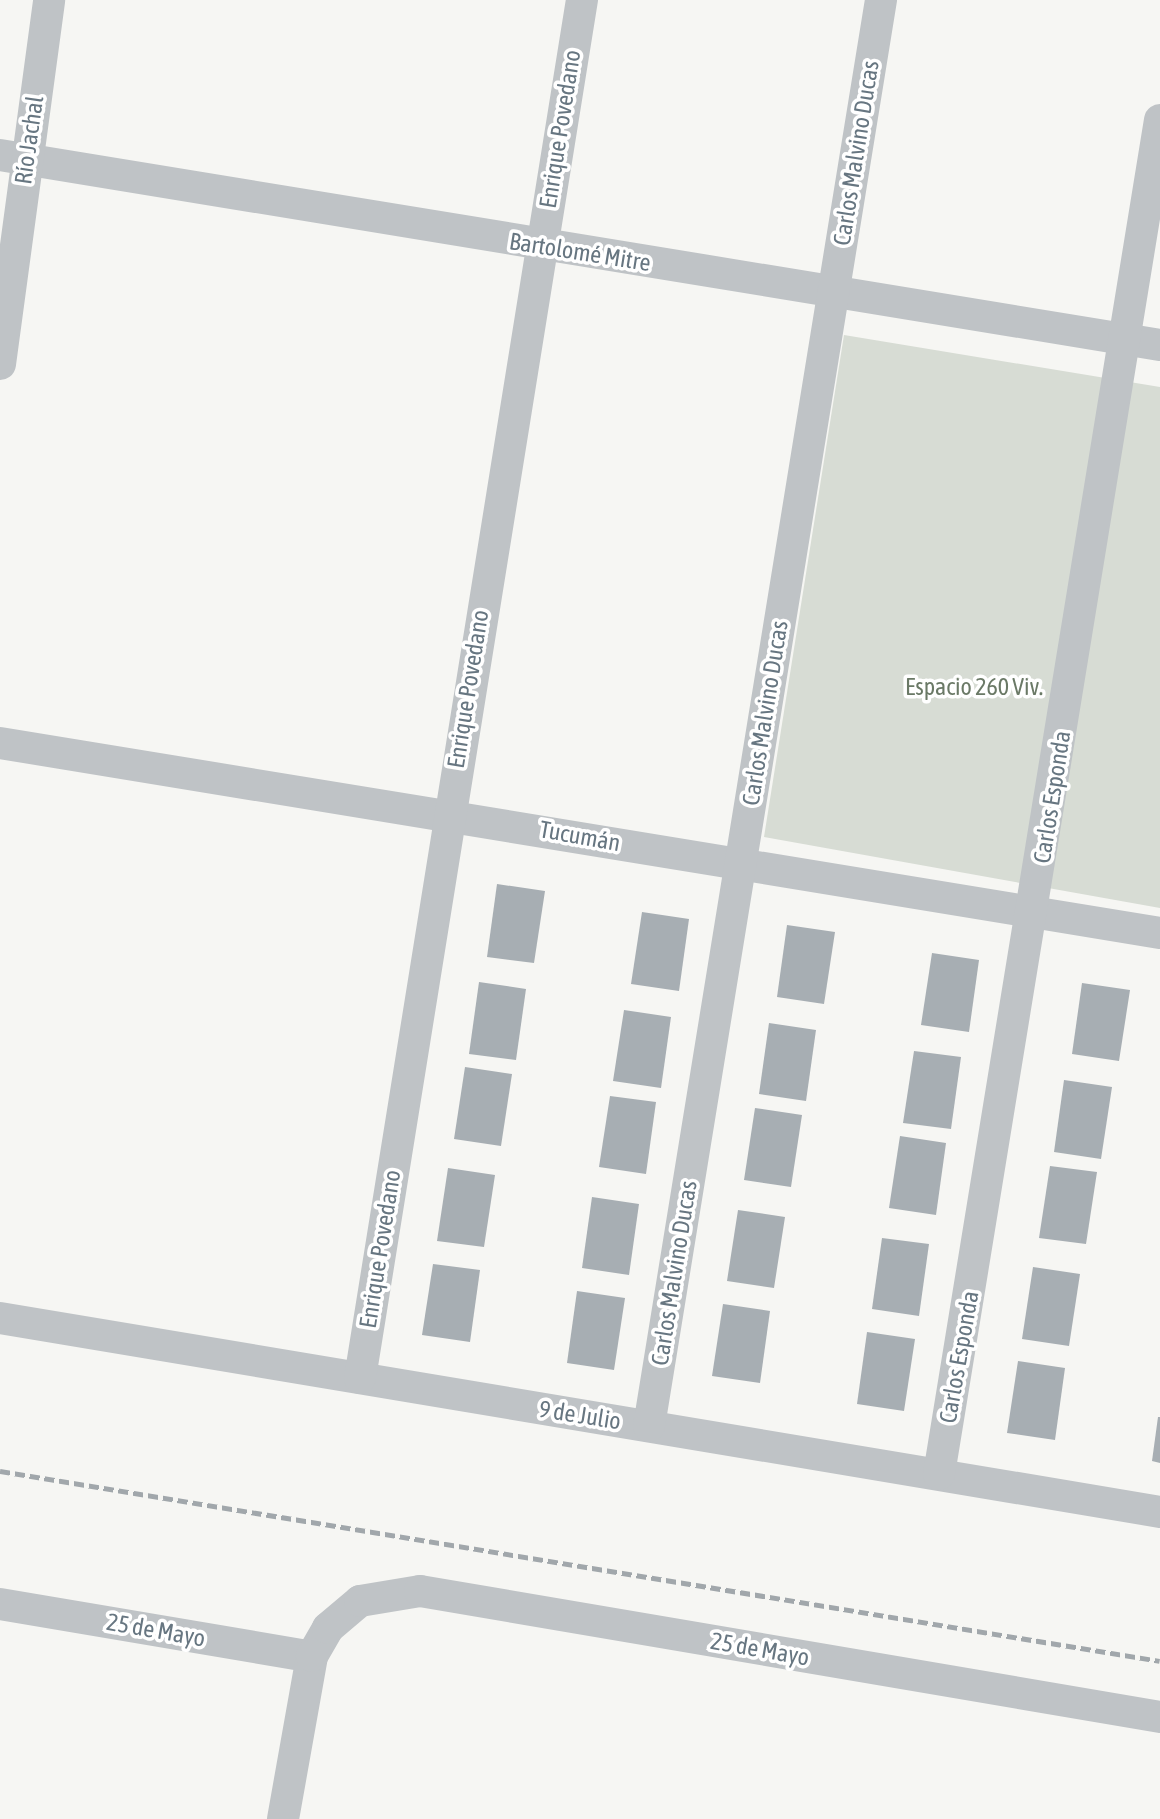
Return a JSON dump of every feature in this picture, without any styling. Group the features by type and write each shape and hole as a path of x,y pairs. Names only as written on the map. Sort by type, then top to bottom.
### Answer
{"street":[{"name":"Río Jachal","path":"0,363 13,157 49,0"},
{"name":"Enrique Povedano","path":"360,1378 448,813 582,0"},
{"name":"Carlos Malvino Ducas","path":"649,1426 881,0"},
{"name":"Carlos Esponda","path":"939,1474 1034,912 1123,338 1160,120"},
{"name":"Bartolomé Mitre","path":"13,157 540,246 1160,345"},
{"name":"Tucumán","path":"0,743 448,813 740,865 1160,933"},
{"name":"9 de Julio","path":"0,1318 1160,1512"},
{"name":"25 de Mayo","path":"0,1604 312,1657 328,1628 360,1601 420,1591 1160,1717"},
{"path":"283,1819 312,1657"}],"green space":[{"name":"Espacio 260 Viv.","path":"844,335 1160,387 1160,908 764,837"}],"building":[{"path":"497,884 545,891 534,963 487,957"},
{"path":"642,912 689,919 679,991 631,984"},
{"path":"787,925 835,932 824,1004 777,997"},
{"path":"932,953 979,960 969,1032 921,1025"},
{"path":"479,982 526,989 516,1060 469,1054"},
{"path":"1082,983 1130,990 1119,1061 1072,1054"},
{"path":"624,1010 671,1017 661,1088 613,1081"},
{"path":"769,1023 816,1030 806,1101 759,1094"},
{"path":"914,1051 961,1057 951,1129 903,1123"},
{"path":"465,1067 512,1074 501,1146 454,1139"},
{"path":"1064,1080 1112,1087 1101,1159 1054,1152"},
{"path":"610,1096 656,1102 646,1174 599,1167"},
{"path":"755,1108 802,1115 791,1187 744,1180"},
{"path":"900,1136 946,1143 936,1215 889,1208"},
{"path":"1050,1166 1097,1172 1086,1244 1039,1238"},
{"path":"448,1168 495,1175 484,1247 437,1241"},
{"path":"592,1197 639,1204 629,1275 582,1268"},
{"path":"738,1210 785,1217 774,1288 727,1281"},
{"path":"882,1238 929,1244 919,1316 872,1309"},
{"path":"433,1264 480,1270 470,1342 422,1335"},
{"path":"1033,1267 1080,1274 1069,1346 1022,1339"},
{"path":"577,1291 625,1298 614,1370 567,1363"},
{"path":"723,1304 770,1311 760,1383 712,1376"},
{"path":"867,1332 915,1339 904,1411 857,1404"},
{"path":"1018,1361 1065,1368 1055,1440 1007,1433"},
{"path":"1160,1417 1160,1463 1152,1461"}],"railway":[{"path":"0,1471 1160,1661"}]}
